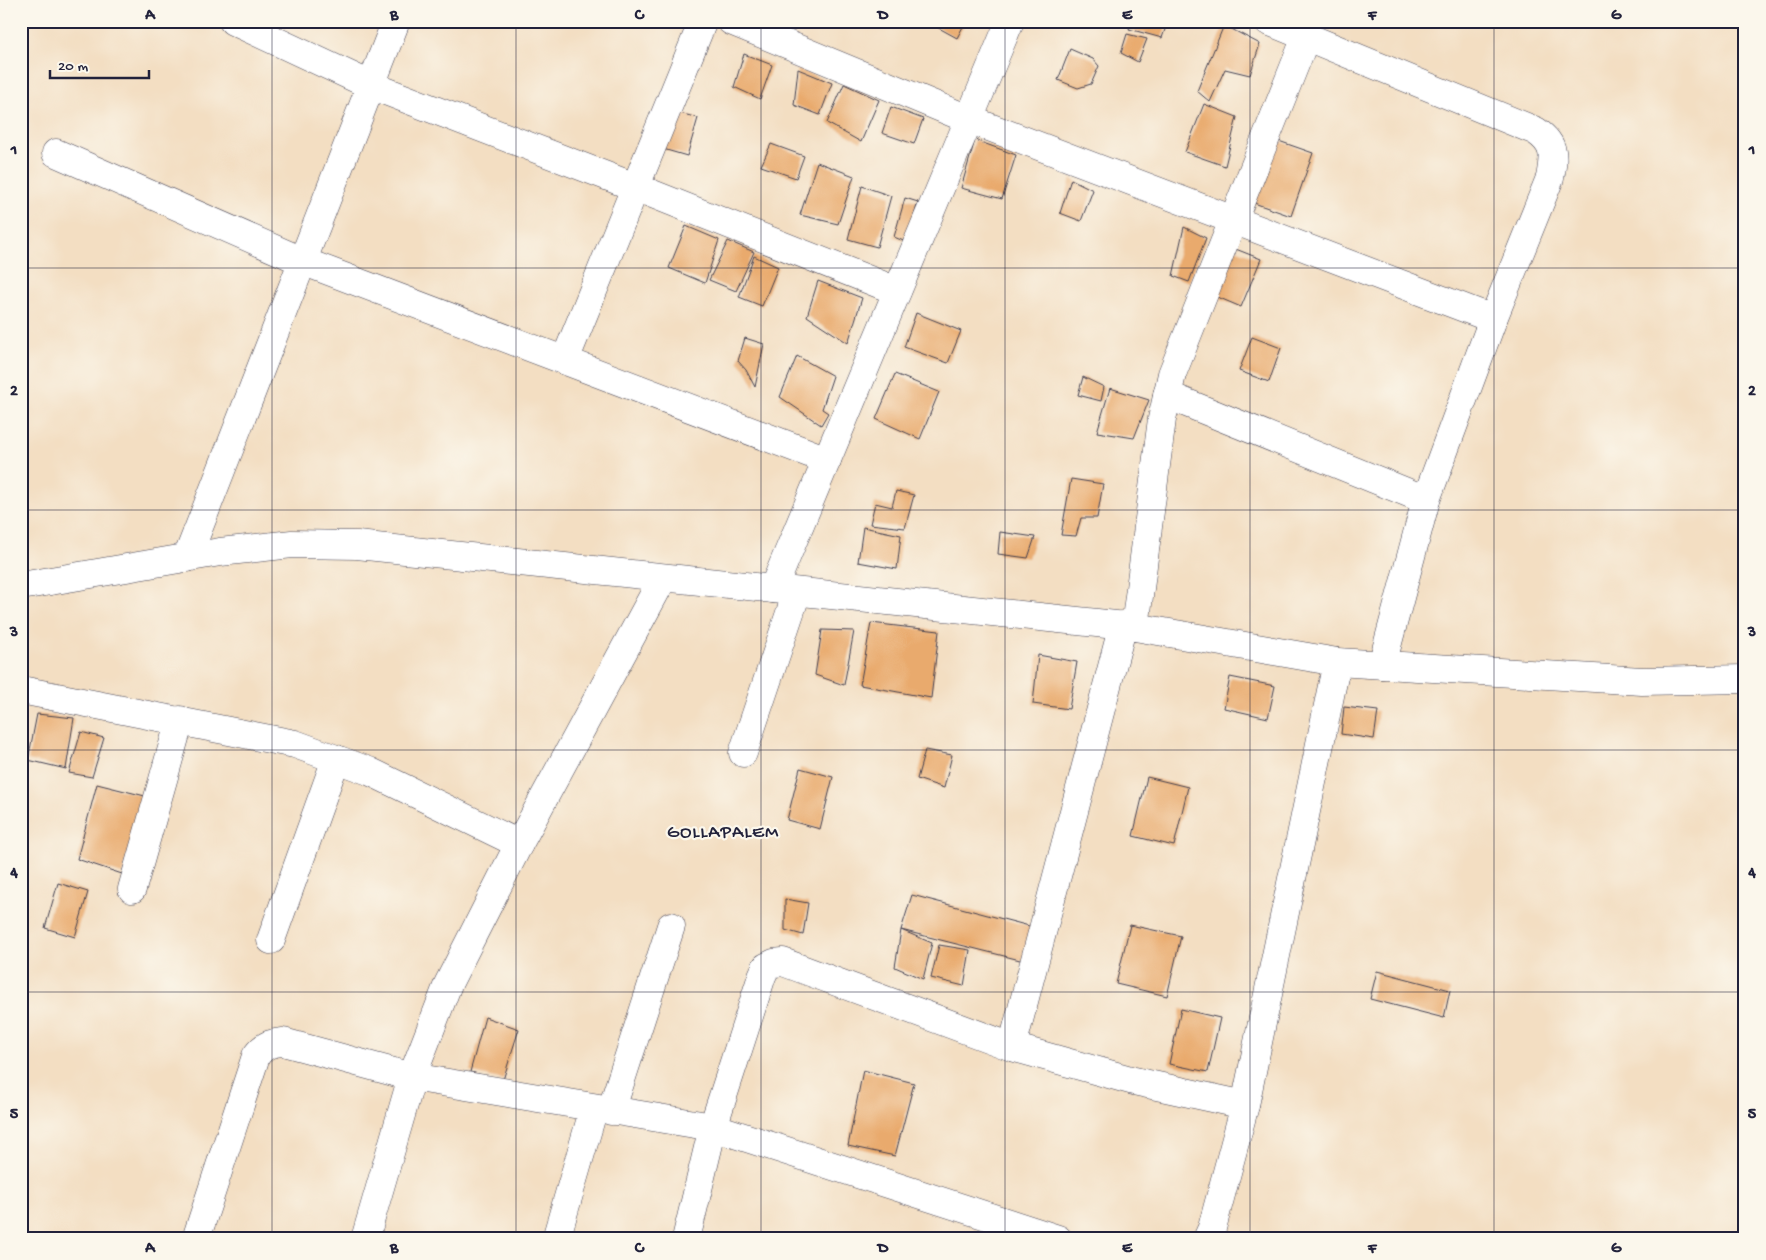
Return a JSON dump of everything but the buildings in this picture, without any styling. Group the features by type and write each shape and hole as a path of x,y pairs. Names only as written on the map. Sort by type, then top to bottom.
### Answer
{"street":[{"path":"233,21 370,85 897,291"},
{"path":"187,558 396,21"},
{"path":"565,360 703,21"},
{"path":"731,21 968,119 1493,319"},
{"path":"743,753 785,590 826,460 1010,21"},
{"path":"1268,21 1536,131 1546,138 1552,149 1553,161 1550,178 1493,319 1426,500 1382,665"},
{"path":"1012,1047 1129,626 1162,419 1172,374 1306,37"},
{"path":"56,153 302,260 826,460"},
{"path":"1167,395 1426,500"},
{"path":"21,586 220,552 292,544 357,545 1129,626 1337,662 1642,681 1745,679"},
{"path":"365,1239 412,1077 448,984 519,844 663,578"},
{"path":"1207,1239 1212,1228 1245,1105 1337,662"},
{"path":"21,690 295,744 368,771 519,844"},
{"path":"132,889 180,720"},
{"path":"271,940 336,759"},
{"path":"556,1239 671,926"},
{"path":"686,1239 713,1127 762,976 766,967 774,963 783,962 1012,1047 1134,1081 1245,1105"},
{"path":"196,1239 256,1056 262,1048 270,1043 282,1042 412,1077 713,1127 1058,1239"}],"district":[{"name":"GOLLAPALEM","path":"723,830"}]}
